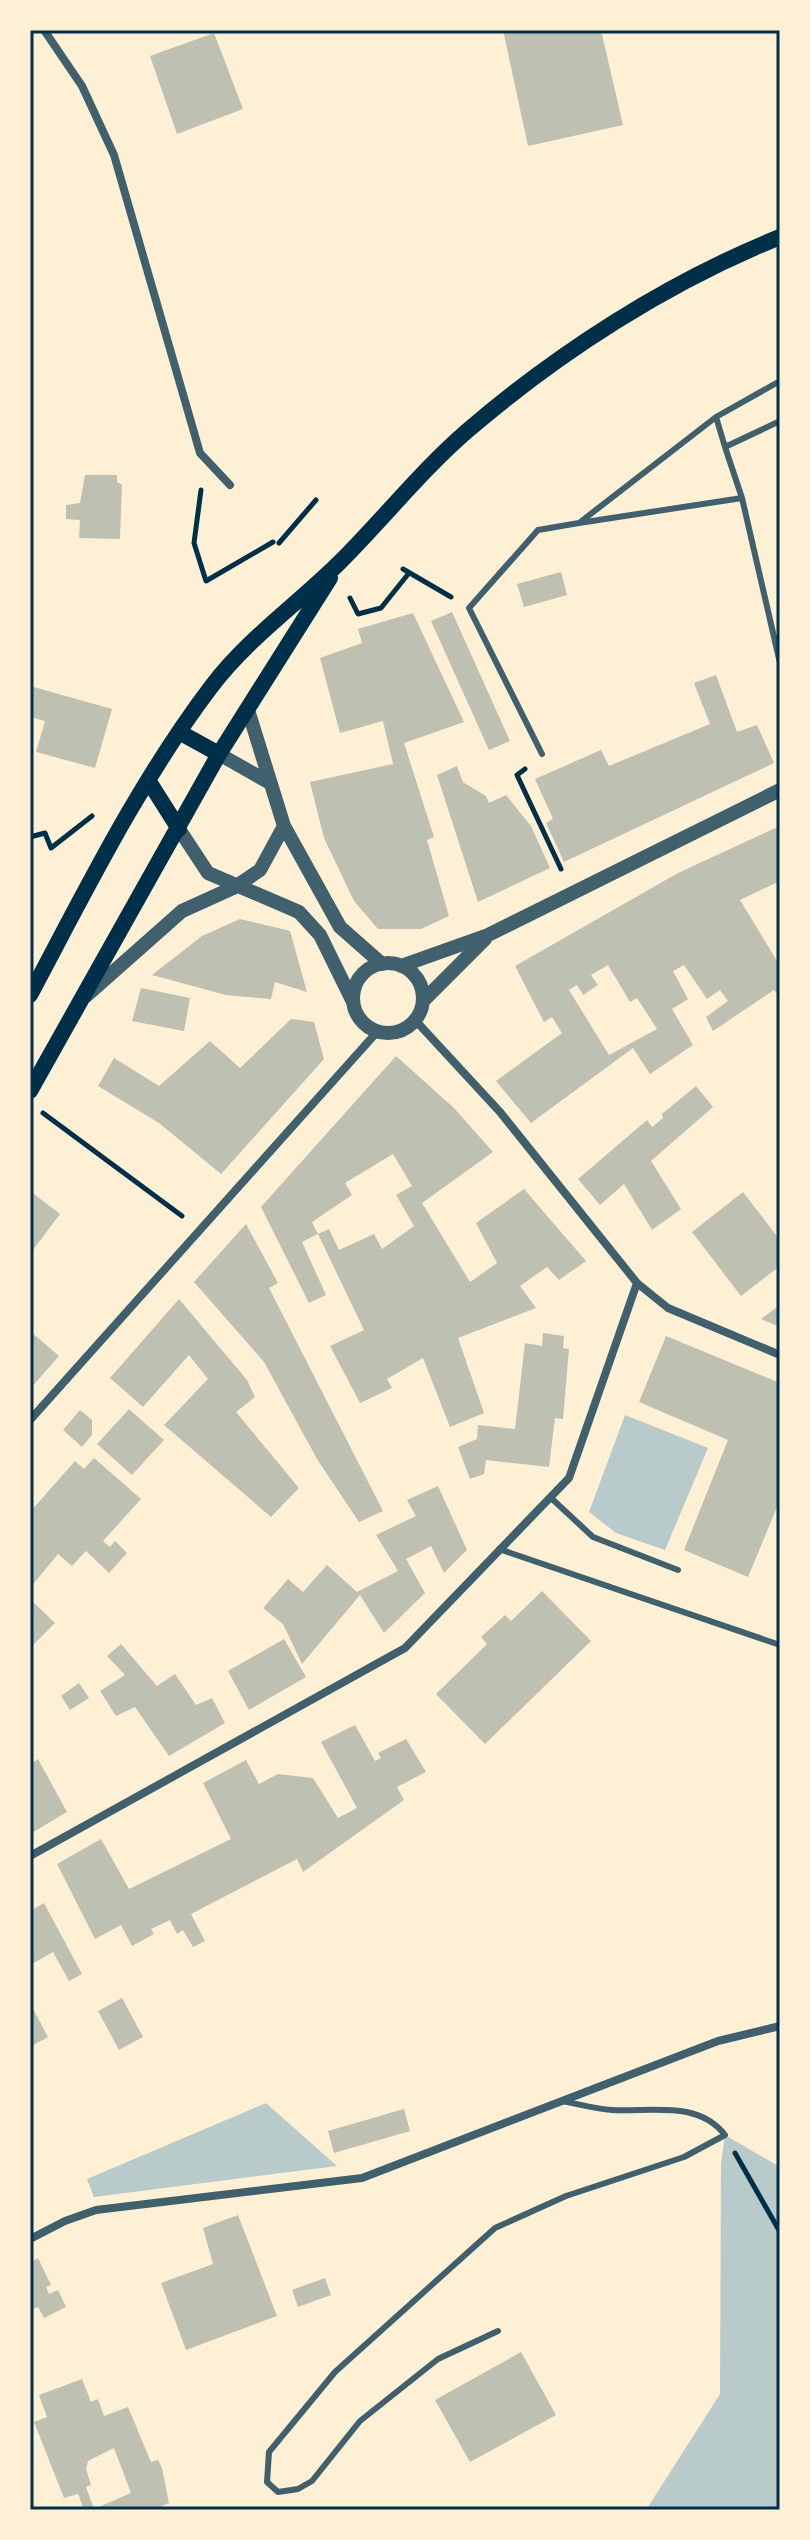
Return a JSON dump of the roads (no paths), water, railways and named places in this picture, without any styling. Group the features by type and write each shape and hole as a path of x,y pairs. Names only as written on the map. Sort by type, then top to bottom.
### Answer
{"main road":[{"path":"30,995 125,816 179,732 235,656 340,561 466,433 534,377 686,281 780,237"},
{"path":"30,1091 219,754 340,561"},
{"path":"179,732 219,754"},
{"path":"148,780 179,829"}],"street":[{"path":"44,30 82,86 114,155 200,453 230,485"},
{"path":"248,710 284,826 340,927 382,964"},
{"path":"219,754 270,783"},
{"path":"353,1002 357,982 363,973 382,964 401,966 488,935 780,790"},
{"path":"83,999 182,911 235,887 260,870 284,826"},
{"path":"179,829 208,873 299,912 320,935 360,1021 377,1032 398,1032 415,1020 423,1001 488,935"},
{"path":"401,966 417,980 423,1001"},
{"path":"415,1020 500,1112 637,1283 668,1308 780,1355"},
{"path":"30,1420 377,1032"},
{"path":"30,1856 405,1648 497,1549 569,1478 579,1459 637,1283"},
{"path":"30,2239 96,2210 362,2178 718,2041 780,2026"}],"lane":[{"path":"579,523 716,417 780,381"},
{"path":"716,417 742,498 780,663"},
{"path":"725,447 780,421"},
{"path":"542,754 469,608 538,530 742,498"},
{"path":"550,1497 593,1537 678,1570"},
{"path":"497,1549 780,1645"},
{"path":"498,2331 438,2359 360,2421 312,2481 298,2489 278,2492 267,2482 269,2452 335,2372 495,2228 566,2196 684,2157 725,2135 714,2121 680,2110 609,2110 562,2101"}]}
